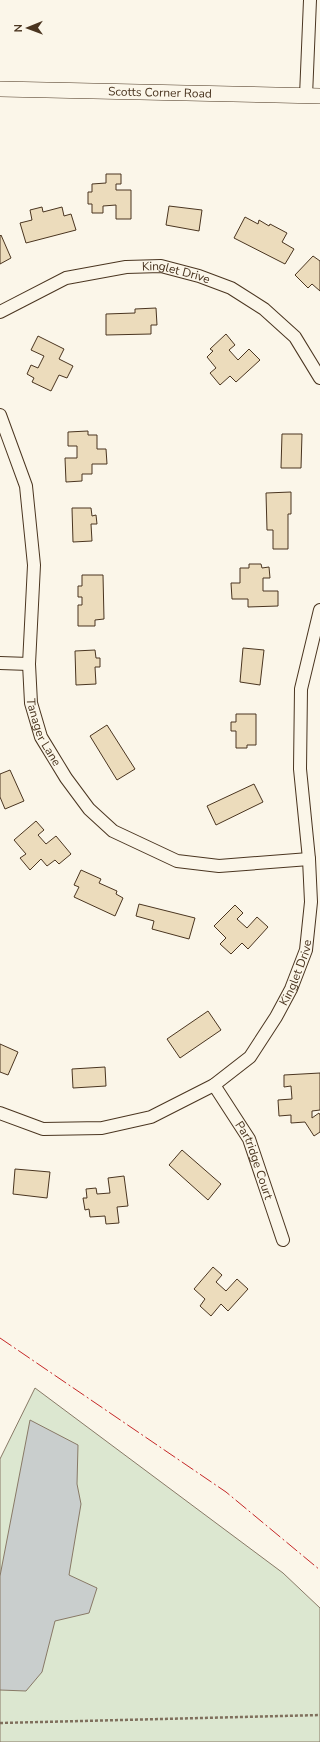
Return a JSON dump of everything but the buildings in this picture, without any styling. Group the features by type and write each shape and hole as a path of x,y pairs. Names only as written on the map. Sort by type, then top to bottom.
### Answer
{"street":[{"path":"310,0 313,96"},
{"name":"Scotts Corner Road","path":"0,89 313,96"},
{"name":"Kinglet Drive","path":"0,312 66,278 126,267 161,266 199,276 231,288 264,309 295,337 320,378"},
{"name":"Tanager Lane","path":"0,415 26,486 34,565 29,664 31,703 41,737 66,778 89,809 114,831 177,861 219,866 309,860"},
{"name":"Kinglet Drive","path":"0,1113 43,1129 102,1128 151,1117 214,1085 250,1057 291,989 306,950 311,902 309,860 300,769 301,689 320,610"},
{"path":"0,663 29,664"},
{"name":"Partridge Court","path":"214,1085 249,1139 283,1240"}],"path":[{"path":"0,1723 320,1715"}],"green space":[{"path":"35,1388 283,1573 320,1608 320,1742 0,1742 0,1459"}],"shaded area":[{"path":"30,1420 78,1445 77,1484 81,1504 69,1575 97,1588 89,1613 55,1621 42,1672 26,1691 0,1690 0,1576"}],"power":[{"path":"0,1338 226,1492 320,1570"}]}
